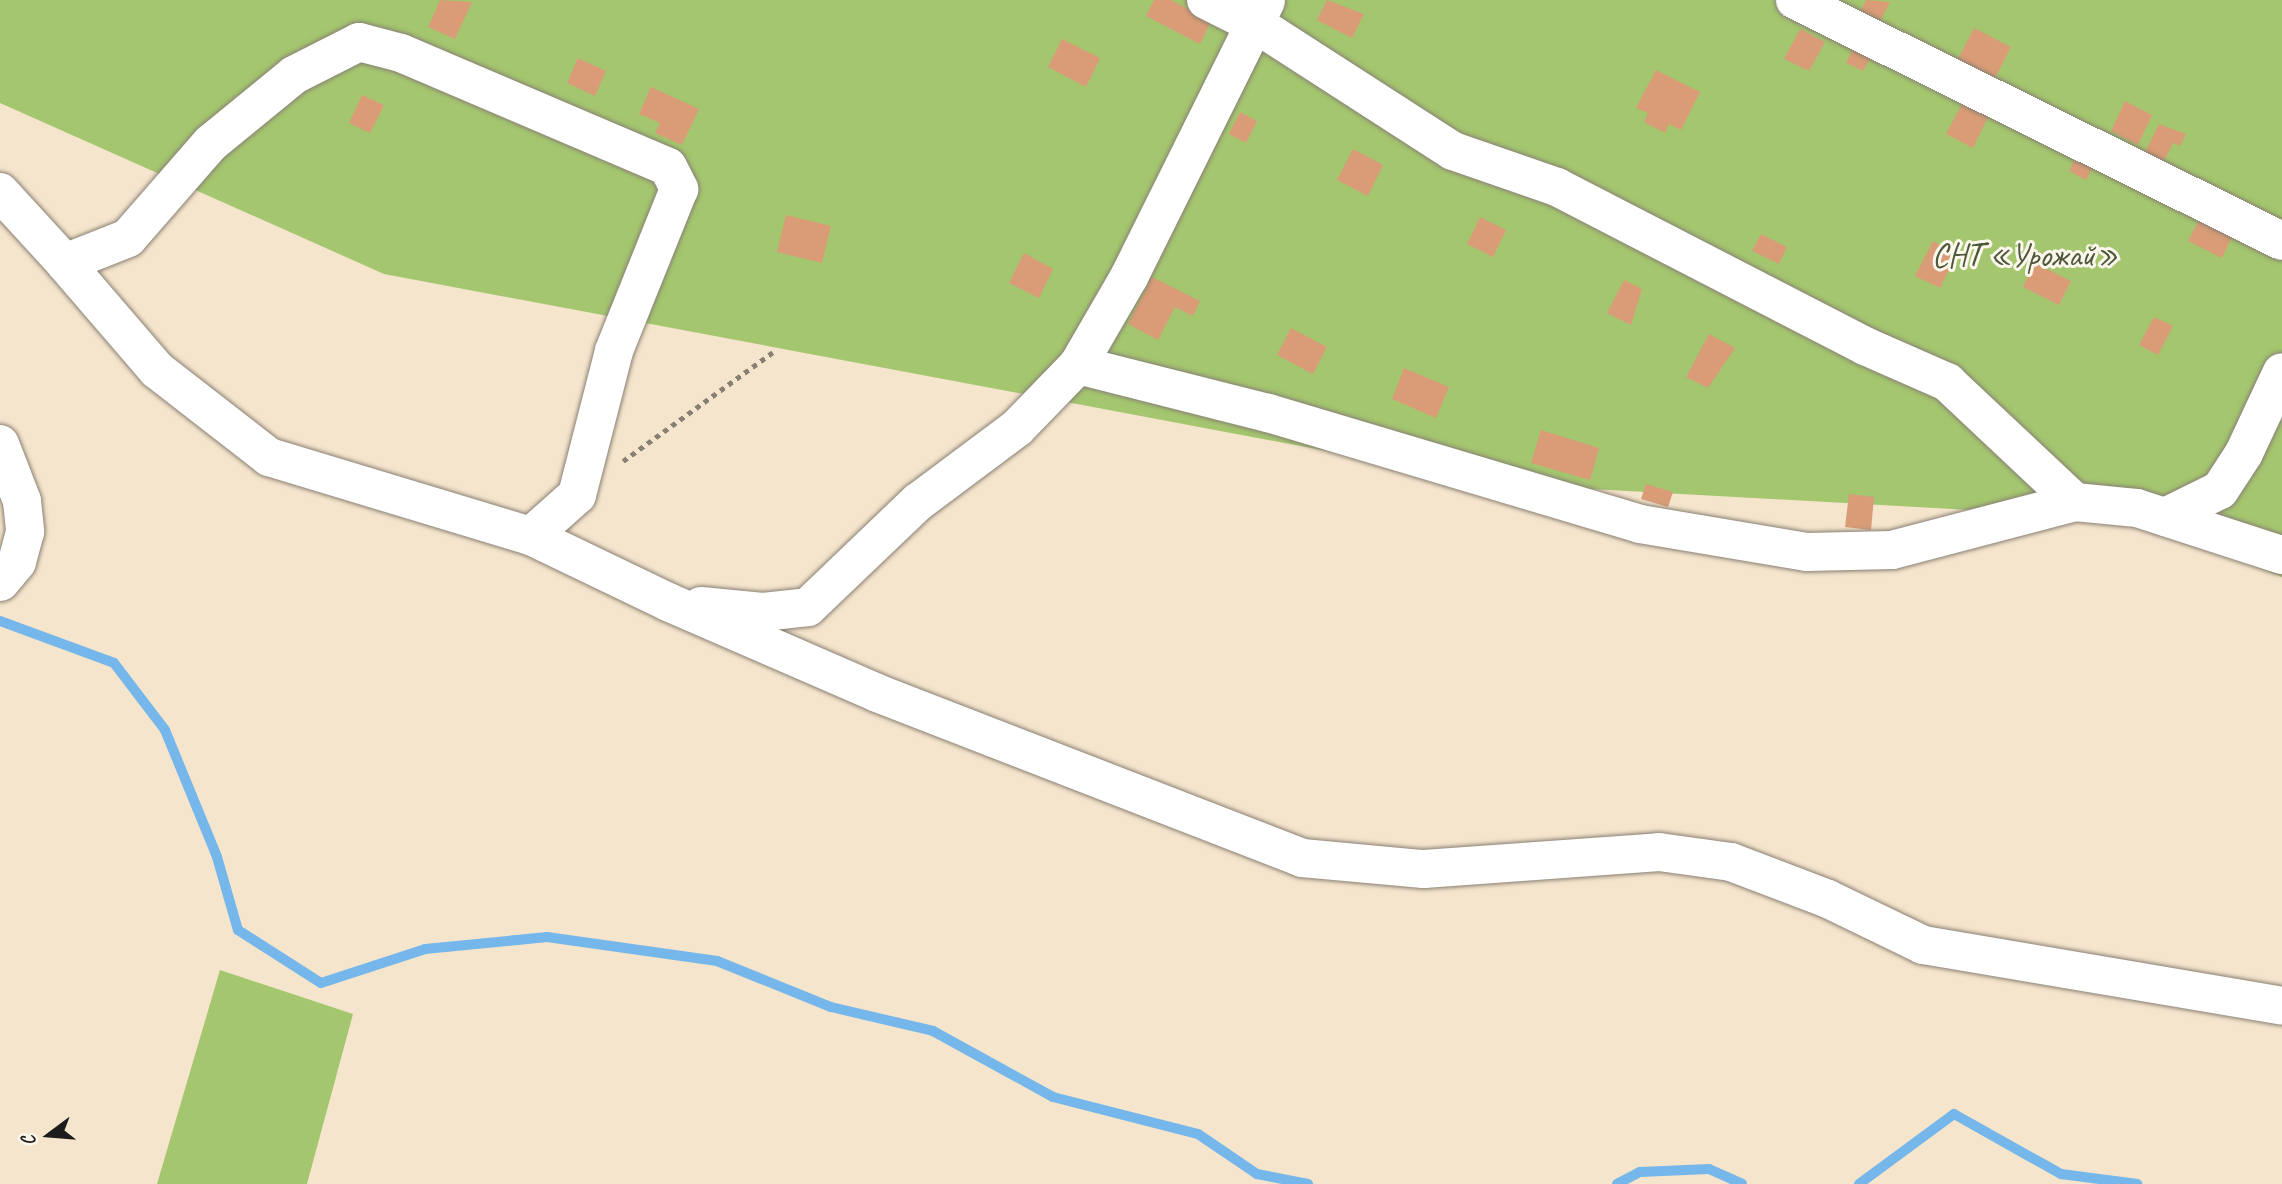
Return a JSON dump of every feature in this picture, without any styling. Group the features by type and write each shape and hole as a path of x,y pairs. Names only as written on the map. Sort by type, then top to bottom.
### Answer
{"street":[{"path":"1206,0 1260,12 1453,151 1557,187 1865,346 1947,382 2075,502"},
{"path":"1795,0 2282,241"},
{"path":"668,602 763,612 808,607 918,502 1017,428 1078,365 1129,277 1260,12"},
{"path":"65,263 128,238 211,143 294,75 359,42 401,53 668,167 679,189 614,351 577,495 531,537"},
{"path":"0,192 157,370 270,457 531,537 668,602 877,694 1302,858 1424,869 1659,852 1731,862 1828,899 1923,945 2282,1006"},
{"path":"1078,365 1268,413 1640,524 1807,552 1892,550 2075,502 2137,508 2282,555"},
{"path":"2165,517 2220,490 2244,453 2282,372"},
{"path":"0,444 22,501 26,532 17,562 0,582"}],"path":[{"path":"577,495 773,352"}],"green space":[{"name":"СНТ «Урожай»","path":"0,0 2282,0 2282,577 2132,519 1503,484 384,274 0,103"},
{"path":"220,970 353,1014 307,1184 157,1184"}],"building":[{"path":"440,0 472,2 455,39 428,27"},
{"path":"1154,0 1171,0 1211,21 1200,44 1146,16"},
{"path":"1327,0 1364,14 1352,38 1317,20"},
{"path":"1866,0 1890,2 1880,21 1861,11"},
{"path":"1974,28 2011,47 1994,80 1957,61"},
{"path":"1800,29 1825,42 1809,71 1784,59"},
{"path":"1062,39 1100,58 1086,87 1048,67"},
{"path":"1855,46 1872,55 1863,71 1846,63"},
{"path":"578,58 606,71 595,96 567,83"},
{"path":"1656,70 1700,92 1681,130 1669,124 1665,133 1644,122 1648,113 1636,108"},
{"path":"651,87 699,109 682,145 655,133 660,123 639,114"},
{"path":"362,95 384,105 370,133 349,123"},
{"path":"1964,100 1990,113 1973,148 1946,134"},
{"path":"2125,101 2152,115 2138,145 2111,131"},
{"path":"1240,112 1257,121 1246,143 1229,134"},
{"path":"2159,124 2186,134 2180,146 2173,143 2164,161 2145,152"},
{"path":"1353,149 1383,165 1368,196 1337,180"},
{"path":"2077,155 2095,163 2086,180 2069,171"},
{"path":"786,215 831,226 822,263 777,252"},
{"path":"1480,217 1506,230 1493,257 1467,244"},
{"path":"2199,220 2232,237 2222,258 2188,241"},
{"path":"1761,234 1787,247 1779,264 1752,251"},
{"path":"1933,241 1957,254 1940,288 1915,276"},
{"path":"1024,253 1053,269 1039,298 1009,283"},
{"path":"2035,263 2071,281 2059,305 2023,287"},
{"path":"1152,277 1200,301 1193,316 1175,307 1158,340 1128,324"},
{"path":"1624,280 1642,289 1631,325 1607,313"},
{"path":"2154,317 2173,326 2158,355 2139,345"},
{"path":"1291,328 1327,347 1313,374 1277,355"},
{"path":"1709,334 1735,348 1708,388 1686,377"},
{"path":"1404,368 1449,387 1436,418 1392,399"},
{"path":"1541,430 1599,448 1590,480 1531,463"},
{"path":"1646,484 1673,492 1668,507 1641,499"},
{"path":"1849,494 1874,497 1871,530 1845,527"}],"waterway":[{"path":"0,621 114,663 165,730 217,857 238,930 321,983 425,949 547,937 717,961 831,1007 933,1031 1053,1097 1198,1134 1257,1174 1308,1184"},
{"path":"1859,1184 1954,1114 2061,1174 2137,1184"},
{"path":"1617,1184 1640,1172 1709,1169 1742,1184"}]}
